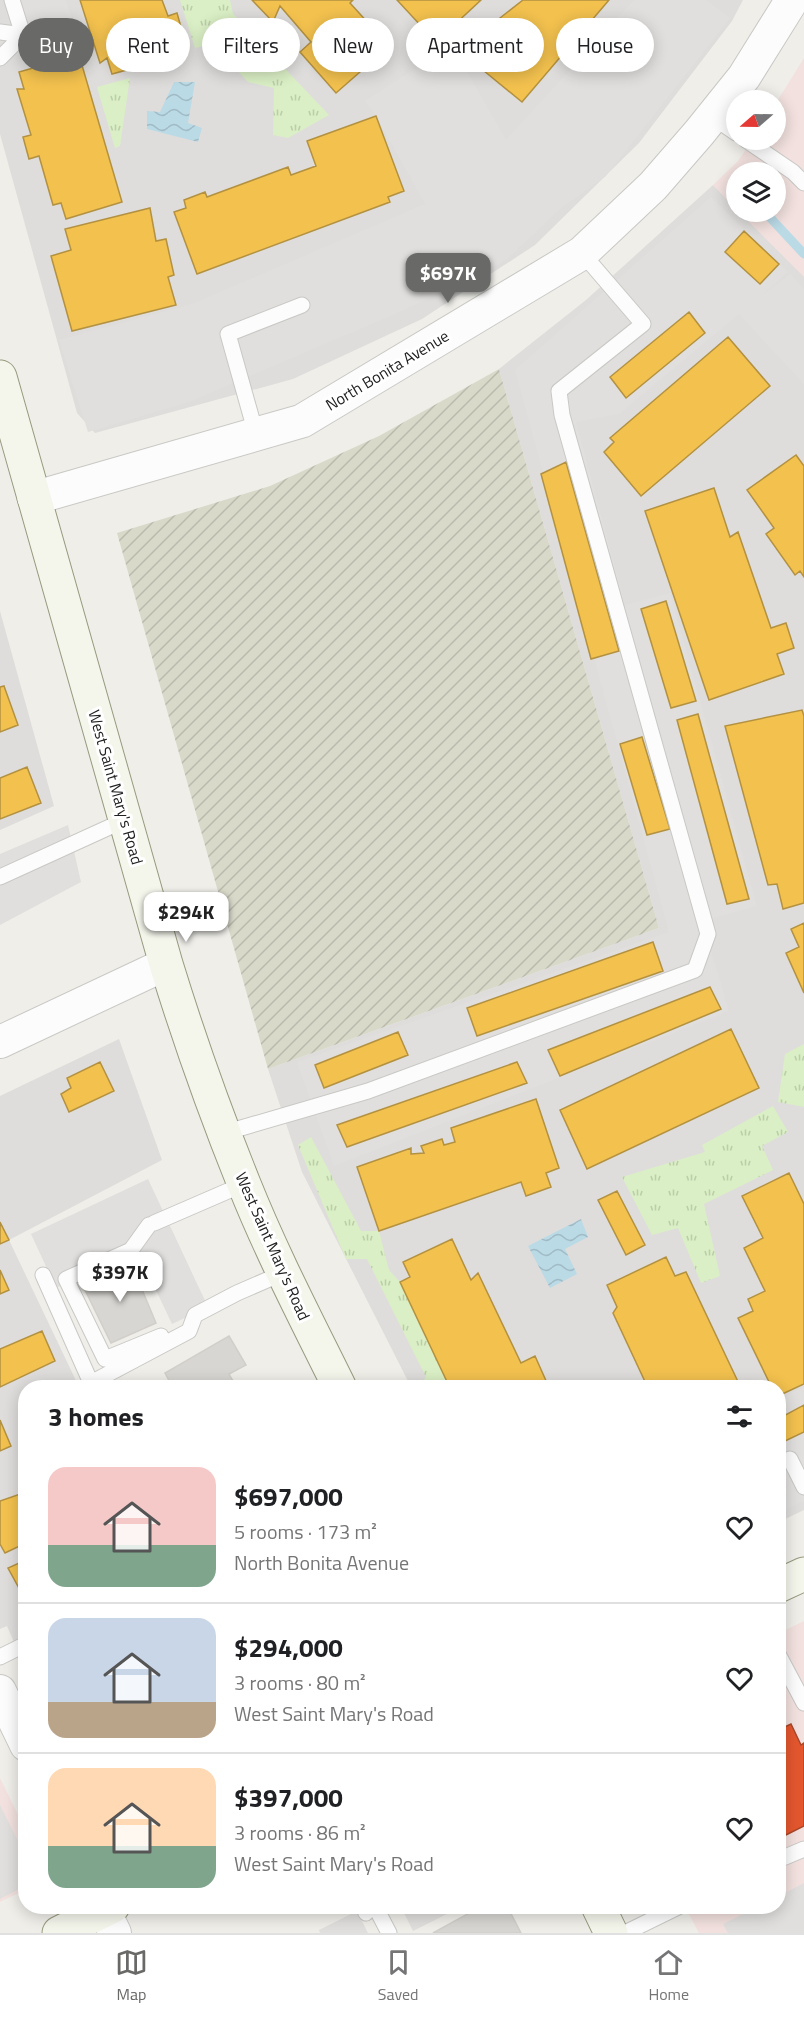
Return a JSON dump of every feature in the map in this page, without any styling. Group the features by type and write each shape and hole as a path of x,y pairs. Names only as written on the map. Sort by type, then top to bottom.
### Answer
{"main road":[{"name":"West Saint Mary's Road","path":"0,377 189,1039 244,1184 283,1273 336,1380"},
{"path":"786,1582 804,1574"},
{"path":"59,1933 108,1914"},
{"path":"601,1914 610,1933"}],"street":[{"name":"North Bonita Avenue","path":"34,498 302,421 582,253 653,186 725,125 744,77 792,0"},
{"path":"0,1042 166,964"},
{"path":"0,1691 18,1729"}],"lane":[{"path":"12,0 18,19"},
{"path":"0,32 18,34"},
{"path":"0,57 18,40"},
{"path":"761,150 793,172 804,183"},
{"path":"224,1133 368,1091 695,970 708,934 562,415 559,391 643,324 582,253"},
{"path":"256,434 228,334 302,305"},
{"path":"0,877 125,820"},
{"path":"184,1333 169,1332 105,1359 66,1279 131,1250 152,1224 244,1184"},
{"path":"97,1380 189,1331 195,1315 283,1273"},
{"path":"43,1275 90,1380"},
{"path":"790,1459 804,1487"},
{"path":"0,1657 18,1648"},
{"path":"786,1668 804,1701"},
{"path":"786,1857 804,1849"},
{"path":"372,1914 389,1933"},
{"path":"625,1933 664,1914"}],"shaded area":[{"path":"0,0 743,0 732,21 639,143 535,245 422,319 293,379 95,433 77,413 0,134"},
{"path":"19,0 66,0 72,18 24,18"},
{"path":"634,0 706,0 730,18 606,176 561,208 507,259 484,273 397,313 189,402 88,432 59,340 192,304 425,204 376,116 365,101 410,72 467,72 506,140 568,72 654,72 654,18 618,18"},
{"path":"804,58 804,277 749,222 786,222 786,162 737,162 745,150 786,150 786,90 784,90"},
{"path":"726,173 726,199 713,185"},
{"path":"713,185 726,197 726,222 753,222 804,266 804,1510 786,1519 786,1380 407,1380 302,1172 268,1069 659,928 499,369 586,300"},
{"path":"711,197 726,212 726,222 737,222 788,272 759,298 790,274 804,289 804,384 739,314 619,414 576,422 625,605 670,593 757,906 702,921 729,1011 334,1166 297,1062 669,932 515,370"},
{"path":"499,369 659,928 268,1069 117,533 270,486 379,436"},
{"path":"0,611 54,806 0,830"},
{"path":"68,825 81,882 0,925 0,854"},
{"path":"119,1039 162,1160 9,1240 76,1380 18,1380 18,1651 7,1626 0,1629 0,1096"},
{"path":"148,1179 208,1307 172,1324 137,1250 56,1288 31,1234"},
{"path":"804,1387 804,1501 786,1510 786,1396"},
{"path":"804,1621 804,1933 699,1933 689,1914 786,1914 786,1630"},
{"path":"0,1778 18,1815 18,1893 0,1902"},
{"path":"0,1805 18,1841 18,1890 0,1899"},
{"path":"804,1883 804,1933 728,1933 723,1924 743,1914 786,1914 786,1892"},
{"path":"351,1914 358,1914 368,1933 320,1933 319,1930"},
{"path":"404,1914 447,1914 413,1931"}],"green space":[{"path":"180,0 230,0 233,14 237,18 202,18 202,46 195,48 190,32 190,18 186,18"},
{"path":"239,72 288,72 329,115 288,138 273,135 274,88 248,82"},
{"path":"130,78 120,146 115,148 97,87"},
{"path":"804,1044 804,1107 778,1102 785,1054"},
{"path":"773,1106 788,1132 762,1146 773,1170 704,1204 720,1276 701,1283 678,1228 652,1235 622,1177 705,1152 702,1145"},
{"path":"311,1137 361,1231 379,1231 389,1270 400,1282 447,1380 424,1380 426,1377 367,1259 346,1259 298,1145"}],"water":[{"path":"174,82 195,82 188,123 202,128 198,142 147,129 147,111 160,112"},
{"path":"581,1219 588,1237 565,1249 577,1274 550,1288 528,1246"}],"building: Homes":[{"path":"80,0 162,0 168,16 177,13 178,18 106,18 106,59 100,63 94,44 94,18 86,18"},
{"path":"252,0 353,0 350,3 364,18 312,18 312,66 300,52 311,42 300,29 300,18 290,18 280,6 275,18 269,18"},
{"path":"397,0 481,0 462,18 414,18"},
{"path":"523,0 609,0 594,18 556,18 556,62 522,102 485,72 544,72 544,18 500,18"},
{"path":"19,72 84,72 122,202 66,219 61,203 53,205 39,156 29,159 23,137 31,135 17,89 24,89"},
{"path":"318,72 360,72 336,93"},
{"path":"376,116 404,191 388,197 390,202 197,274 174,212 186,208 184,200 205,192 207,197 288,167 291,175 316,166 307,141"},
{"path":"150,208 156,241 166,239 174,275 168,277 176,305 72,331 51,256 71,250 65,229"},
{"path":"744,231 779,264 760,284 725,252"},
{"path":"689,312 705,333 626,398 610,377"},
{"path":"728,337 770,386 641,496 604,452 614,442 610,438"},
{"path":"796,455 804,466 804,577 800,571 795,575 766,534 774,528 747,490"},
{"path":"566,462 619,651 591,659 541,474"},
{"path":"714,488 730,537 738,532 771,628 786,623 794,648 777,654 784,674 709,700 645,511"},
{"path":"666,601 696,701 671,708 641,609"},
{"path":"4,686 18,725 0,732 0,687"},
{"path":"802,710 804,716 804,903 783,909 777,884 768,885 725,726"},
{"path":"698,714 749,899 727,904 677,720"},
{"path":"642,737 670,829 647,835 620,744"},
{"path":"27,767 41,803 0,819 0,778"},
{"path":"804,923 804,993 786,953 799,947 791,929"},
{"path":"653,942 663,971 477,1036 467,1008"},
{"path":"710,987 721,1009 560,1076 548,1050"},
{"path":"731,1029 759,1088 587,1169 560,1110"},
{"path":"398,1032 408,1055 324,1088 315,1065"},
{"path":"100,1062 114,1091 69,1112 61,1094 71,1088 67,1078"},
{"path":"517,1062 527,1083 347,1147 337,1125"},
{"path":"536,1099 559,1168 546,1173 551,1187 526,1196 521,1182 379,1231 357,1167 411,1148 411,1154 424,1153 421,1146 442,1139 444,1145 455,1142 451,1128"},
{"path":"789,1173 804,1204 804,1384 786,1392 786,1380 768,1380 738,1318 753,1311 748,1299 765,1291 744,1248 763,1238 742,1196"},
{"path":"617,1191 645,1245 626,1255 598,1200"},
{"path":"0,1222 9,1240 0,1244"},
{"path":"452,1239 471,1280 478,1273 521,1363 535,1356 546,1380 446,1380 400,1282 410,1277 403,1262"},
{"path":"666,1257 675,1276 686,1272 737,1380 644,1380 613,1313 617,1307 607,1285"},
{"path":"0,1270 9,1290 0,1294"},
{"path":"42,1331 55,1361 0,1387 0,1349"},
{"path":"804,1405 804,1432 786,1441 786,1415"},
{"path":"0,1420 11,1446 0,1451"},
{"path":"18,1495 18,1547 5,1553 0,1544 0,1501"},
{"path":"18,1564 18,1586 8,1568"}],"building: Shops":[{"path":"791,1724 801,1745 804,1743 804,1826 786,1835 786,1726"}],"building: Other":[{"path":"131,1263 156,1323 111,1343 82,1284"},
{"path":"229,1336 246,1365 229,1374 232,1380 169,1380 165,1373"},
{"path":"467,1914 511,1914 521,1933 433,1933"}],"waterway":[{"path":"774,222 804,254"}]}
